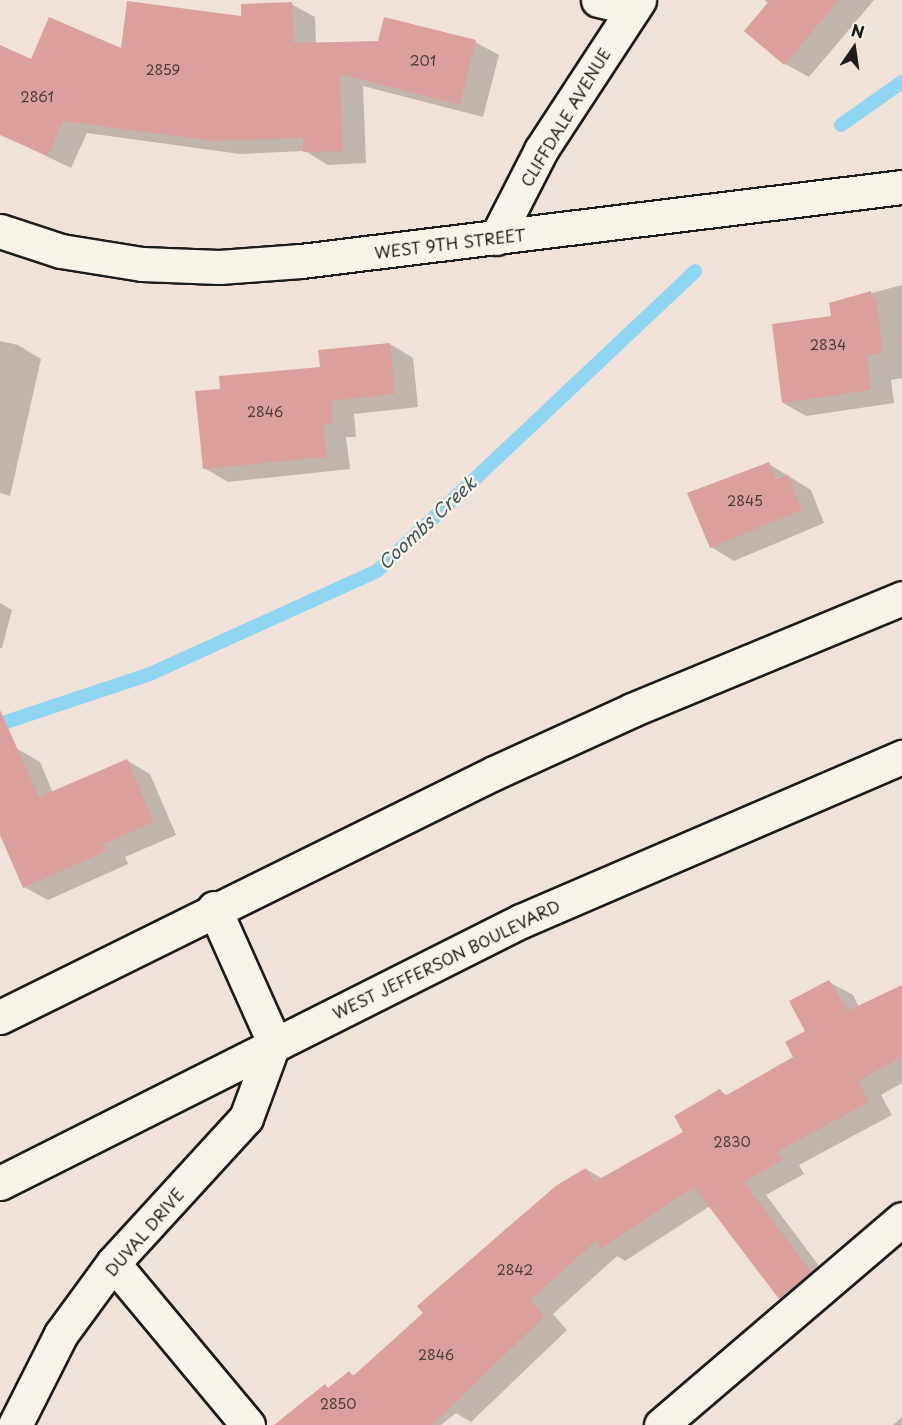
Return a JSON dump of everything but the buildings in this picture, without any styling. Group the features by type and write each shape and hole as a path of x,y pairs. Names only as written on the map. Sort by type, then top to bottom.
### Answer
{"main road":[{"path":"598,0 636,4"},
{"name":"CLIFFDALE AVENUE","path":"496,238 541,150 636,4"},
{"name":"WEST 9TH STREET","path":"0,231 62,251 142,264 219,267 496,238 902,187"},
{"path":"0,1017 214,908 632,710 902,598"},
{"name":"WEST JEFFERSON BOULEVARD","path":"0,1183 274,1042 521,921 902,757"},
{"path":"214,908 274,1042"},
{"name":"DUVAL DRIVE","path":"15,1425 61,1334 113,1263 246,1118 274,1042"},
{"path":"661,1425 902,1219"},
{"path":"113,1263 248,1425"}],"waterway":[{"name":"Coombs Creek","path":"841,125 902,82"},
{"name":"Coombs Creek","path":"0,724 150,674 377,571 695,271"}]}
